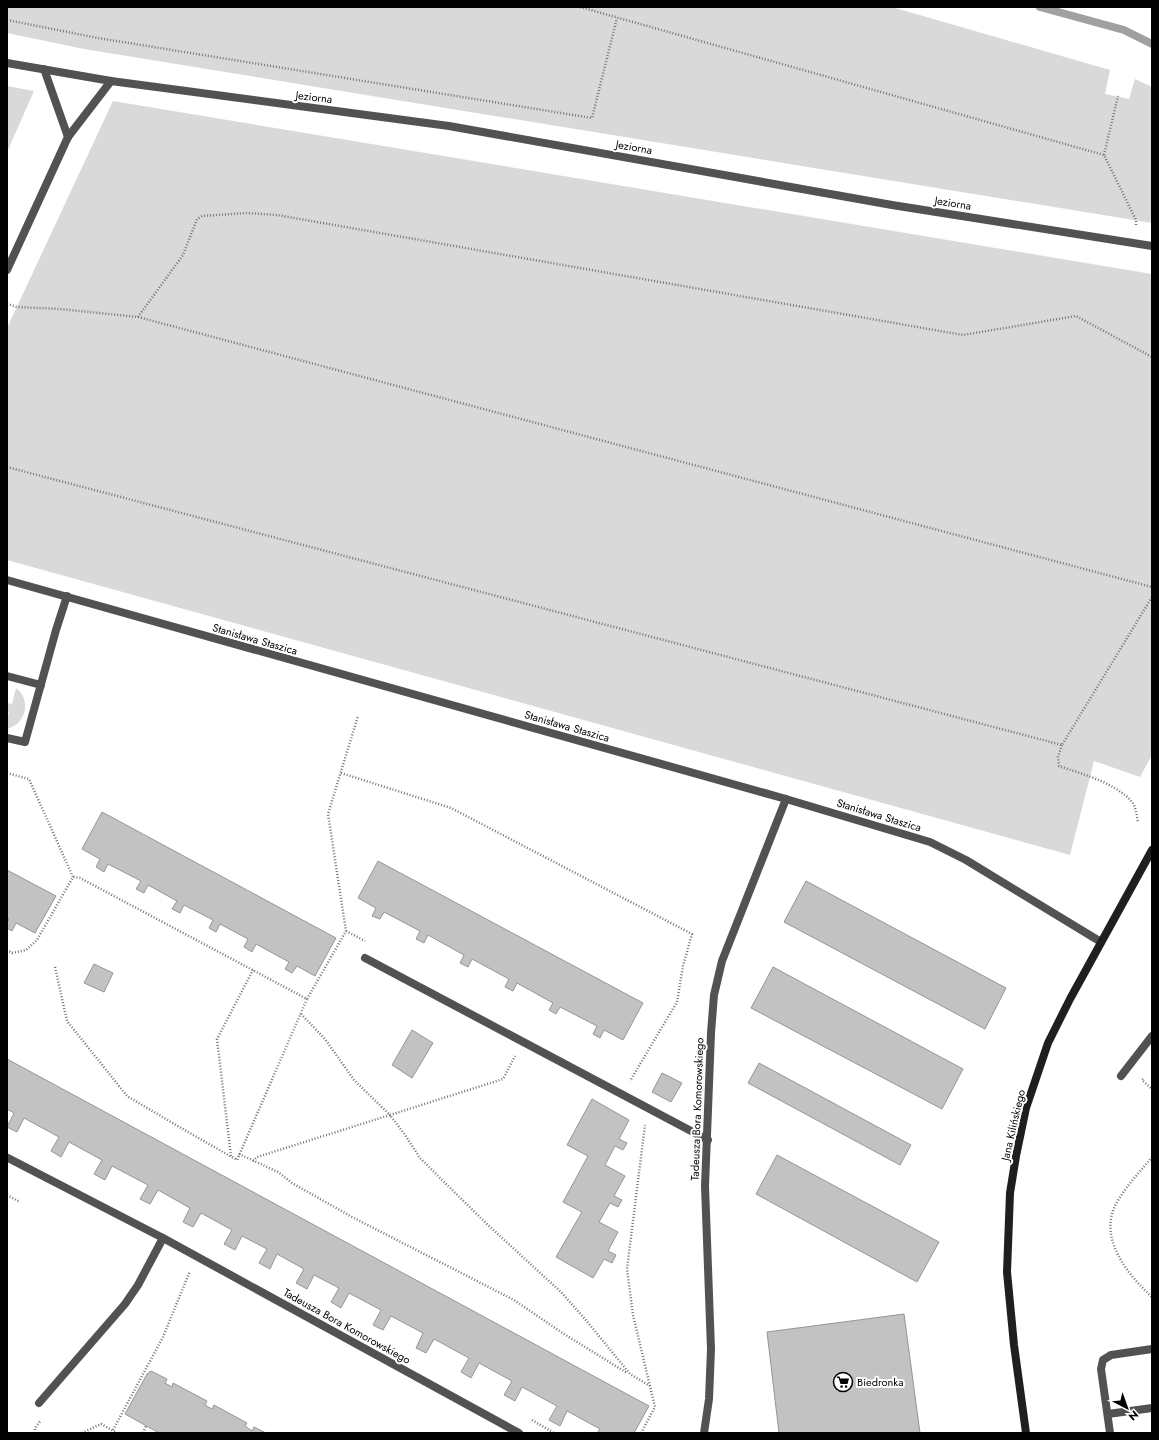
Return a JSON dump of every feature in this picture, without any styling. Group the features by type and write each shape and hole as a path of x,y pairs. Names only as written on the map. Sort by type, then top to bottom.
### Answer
{"main road":[{"name":"Jana Kilińskiego","path":"1026,1433 1007,1272 1010,1192 1026,1108 1048,1043 1070,999 1152,850"}],"street":[{"name":"Jeziorna","path":"7,62 111,81 449,126 884,203 1136,242 1152,246"},
{"path":"44,69 68,137"},
{"path":"7,270 68,137 111,81"},
{"name":"Stanisława Staszica","path":"7,580 786,799 930,842 947,850 1101,942"},
{"path":"7,738 25,742 67,596"},
{"path":"7,676 41,685"},
{"name":"Tadeusza Bora Komorowskiego","path":"704,1433 709,1399 712,1349 705,1186 708,1140 710,1033 714,995 722,962 786,799"},
{"path":"365,958 708,1140"},
{"path":"1120,1076 1152,1036"},
{"name":"Tadeusza Bora Komorowskiego","path":"8,1158 163,1238 519,1433"},
{"path":"39,1403 125,1304 138,1285 163,1238"},
{"path":"1110,1433 1101,1369 1103,1360 1111,1355 1152,1349"},
{"path":"1108,1414 1152,1408"}],"path":[{"path":"580,7 1104,155"},
{"path":"7,20 98,38 592,118 617,18"},
{"path":"1118,96 1104,155 1136,220 1136,242"},
{"path":"138,317 182,255 197,219 202,216 247,213 285,217 963,335 1076,316 1152,357"},
{"path":"7,304 16,307 60,309 138,317 1152,586"},
{"path":"7,467 1062,745"},
{"path":"1138,823 1133,803 1120,791 1091,777 1059,766 1058,757 1062,745 1152,596"},
{"path":"55,967 67,1021 127,1096 237,1160 307,998 346,931 328,814 358,716"},
{"path":"7,773 29,779 73,877"},
{"path":"341,773 451,808 692,934 683,966 677,1002 629,1083"},
{"path":"7,950 12,953 26,950 37,940 73,877"},
{"path":"73,877 80,878 307,998"},
{"path":"346,931 366,942"},
{"path":"231,1156 217,1039 253,970"},
{"path":"301,1014 325,1039 354,1080 390,1115 420,1158 489,1226 561,1292 630,1374"},
{"path":"253,1161 257,1157 503,1078 522,1042"},
{"path":"1145,1075 1142,1080 1152,1088"},
{"path":"641,1433 655,1407 634,1315 626,1268 646,1122 651,1110"},
{"path":"239,1154 278,1172 292,1184 352,1218 514,1300 564,1334 650,1386"},
{"path":"1152,1157 1116,1204 1111,1218 1110,1229 1112,1243 1119,1256 1138,1282 1152,1297"},
{"path":"7,1195 20,1202"},
{"path":"113,1430 163,1337 196,1256"},
{"path":"82,1433 101,1424 118,1433"},
{"path":"143,1433 146,1426"}],"shaded area":[{"path":"7,7 892,7 1110,70 1105,94 1129,99 1135,79 1152,87 1152,223 84,49 7,33"},
{"path":"7,86 34,91 7,152"},
{"path":"113,101 1152,274 1152,755 1140,777 1094,761 1070,855 7,560 7,328"},
{"path":"16,688 24,699 25,711 19,722 7,729 9,712 7,711 7,703 12,704"}],"building":[{"path":"102,812 336,938 315,976 297,966 292,973 285,969 289,962 256,944 252,952 244,947 248,939 220,924 216,932 209,928 213,920 184,905 180,913 172,909 177,901 148,885 144,893 136,889 141,881 108,864 104,872 96,867 100,859 82,849"},
{"path":"378,861 643,1003 623,1040 604,1030 600,1038 593,1034 597,1026 560,1007 556,1014 549,1010 553,1003 517,983 513,991 505,987 509,979 472,959 468,967 460,963 464,955 428,935 424,943 416,939 420,931 384,912 380,919 372,916 376,908 358,898"},
{"path":"7,870 56,896 35,933 16,923 12,931 7,928 9,919 7,918"},
{"path":"806,881 1006,988 985,1029 784,922"},
{"path":"94,964 113,973 104,992 84,983"},
{"path":"773,967 963,1069 942,1109 751,1008"},
{"path":"412,1030 433,1043 412,1078 392,1065"},
{"path":"7,1059 649,1406 634,1433 597,1433 600,1429 567,1411 560,1426 549,1420 557,1406 522,1387 515,1401 504,1395 512,1381 479,1363 471,1378 461,1372 469,1358 434,1339 426,1353 416,1348 423,1333 391,1316 383,1330 373,1325 381,1310 349,1293 341,1308 331,1302 339,1288 314,1275 307,1289 296,1283 304,1269 277,1254 270,1269 259,1263 267,1249 242,1236 235,1250 224,1244 232,1230 201,1213 193,1227 183,1222 190,1208 158,1190 150,1204 140,1199 148,1185 112,1166 105,1180 94,1174 102,1160 69,1142 61,1157 51,1151 59,1137 24,1118 17,1132 7,1127 14,1113 7,1109"},
{"path":"759,1063 911,1145 900,1165 748,1083"},
{"path":"662,1073 682,1083 671,1102 652,1092"},
{"path":"592,1099 629,1120 619,1139 627,1143 623,1150 615,1146 605,1165 625,1176 614,1196 622,1200 618,1207 610,1203 599,1222 618,1232 608,1251 616,1255 612,1263 604,1259 593,1278 556,1257 582,1212 563,1202 588,1156 567,1145"},
{"path":"777,1155 939,1242 917,1282 756,1194"},
{"name":"Biedronka","path":"904,1314 920,1433 779,1433 767,1332"},
{"path":"151,1371 167,1379 165,1383 172,1387 173,1383 207,1401 205,1405 212,1409 214,1405 247,1423 245,1426 252,1431 254,1427 266,1433 159,1433 125,1414 147,1374"}],"waterway":[{"path":"1040,7 1124,30 1152,44"}],"place":[{"name":"Biedronka","path":"843,1382"}]}
